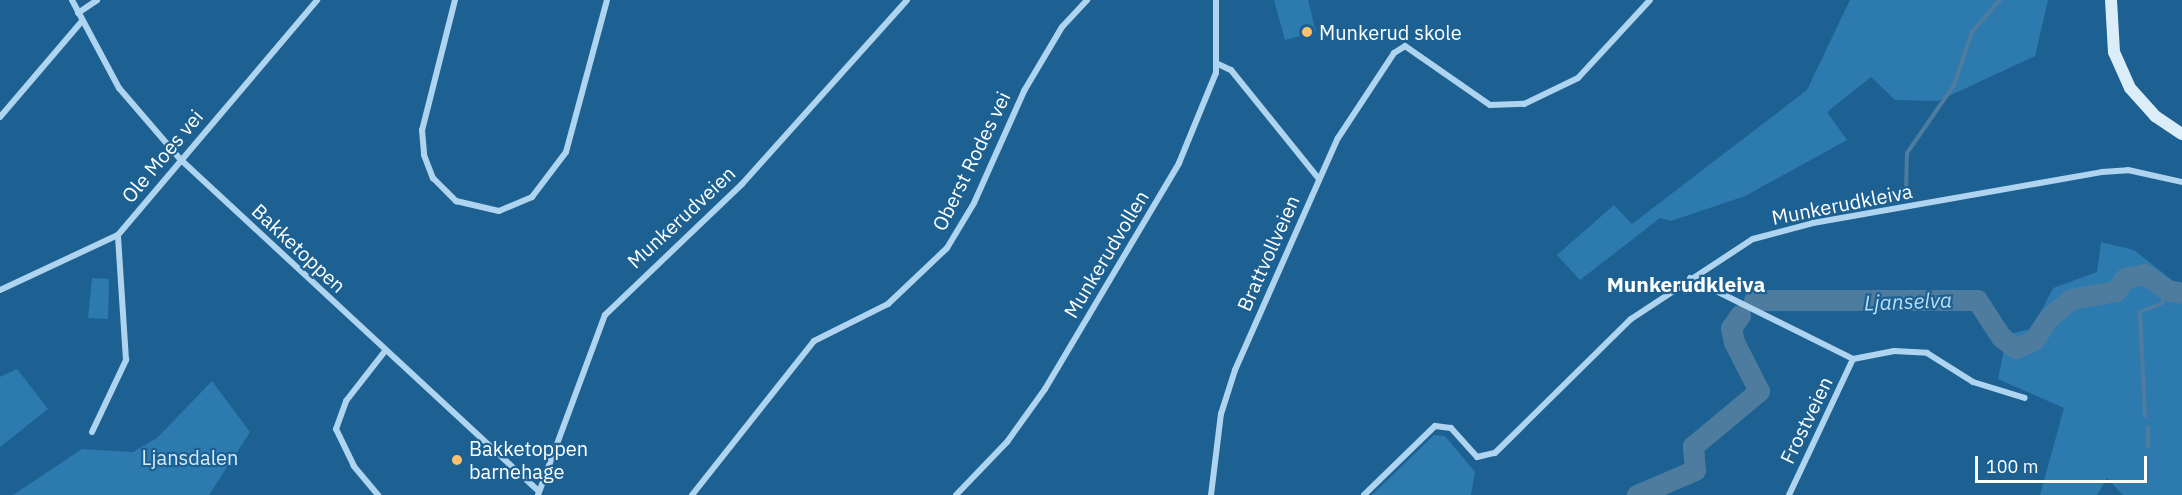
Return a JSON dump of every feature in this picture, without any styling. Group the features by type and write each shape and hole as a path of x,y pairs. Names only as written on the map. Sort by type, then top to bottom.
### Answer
{"main road":[{"path":"2111,0 2114,52 2130,88 2155,116 2182,134"}],"street":[{"name":"Bakketoppen","path":"72,0 134,110 180,159 538,493"},
{"path":"78,13 97,0"},
{"name":"Ole Moes vei","path":"0,290 118,235 317,0"},
{"path":"455,0 422,130 424,155 433,178 456,201 498,211 532,197 566,152 608,0"},
{"name":"Munkerudveien","path":"538,493 605,315 760,166 907,0"},
{"name":"Oberst Rodes vei","path":"692,495 814,342 888,304 947,248 1029,80 1062,27 1087,0"},
{"name":"Munkerudvollen","path":"956,495 1007,441 1045,389 1166,187 1218,64 1216,0"},
{"name":"Brattvollveien","path":"1210,495 1226,396 1318,178 1354,106 1405,46 1478,99 1501,107 1524,105 1578,78 1650,0"},
{"path":"0,117 82,21"},
{"path":"1218,64 1231,70 1318,178"},
{"name":"Munkerudkleiva","path":"1364,495 1435,426 1451,428 1477,457 1495,453 1605,341 1690,278 1753,239 1813,223 2120,170 2182,182"},
{"path":"92,432 126,360 118,235"},
{"path":"1690,278 1853,359 1894,351 1927,353 1973,382 2025,398"},
{"path":"378,495 354,466 336,429 346,401 385,351"},
{"name":"Frostveien","path":"1789,495 1853,359"}],"green space":[{"path":"1274,0 1308,0 1316,32 1285,40"},
{"path":"1850,0 2048,0 2035,56 1938,101 1895,100 1871,77 1827,112 1847,140 1745,196 1671,221 1660,218 1580,280 1557,255 1614,205 1632,224 1807,90"},
{"path":"2101,242 2134,250 2182,288 2182,495 2123,495 2107,478 2097,495 2040,495 2064,408 1998,379 2007,335 2033,328 2053,288 2097,272"},
{"path":"92,278 109,279 108,319 88,318"},
{"path":"17,369 48,409 0,447 0,377"},
{"name":"Ljansdalen","path":"212,381 250,432 209,495 13,495 82,449 133,452 157,438"},
{"path":"1434,435 1445,436 1475,472 1471,495 1372,495"}],"waterway":[{"path":"1906,193 1907,153 1954,85 1972,32 2000,0"},
{"name":"Ljanselva","path":"1754,300 1977,300 2001,337 2016,348 2034,340 2049,317 2071,299 2116,291 2125,278 2145,274 2167,290 2182,293"},
{"path":"2145,416 2140,312 2162,303 2167,290"},
{"name":"Ljanselva","path":"1637,495 1695,470 1693,446 1759,391 1734,342 1731,328 1740,315"},
{"path":"2148,427 2148,447"}],"place":[{"name":"Munkerud skole","path":"1307,32"},
{"name":"Bakketoppen barnehage","path":"457,460"}],"district":[{"name":"Munkerudkleiva","path":"1686,284"}]}
